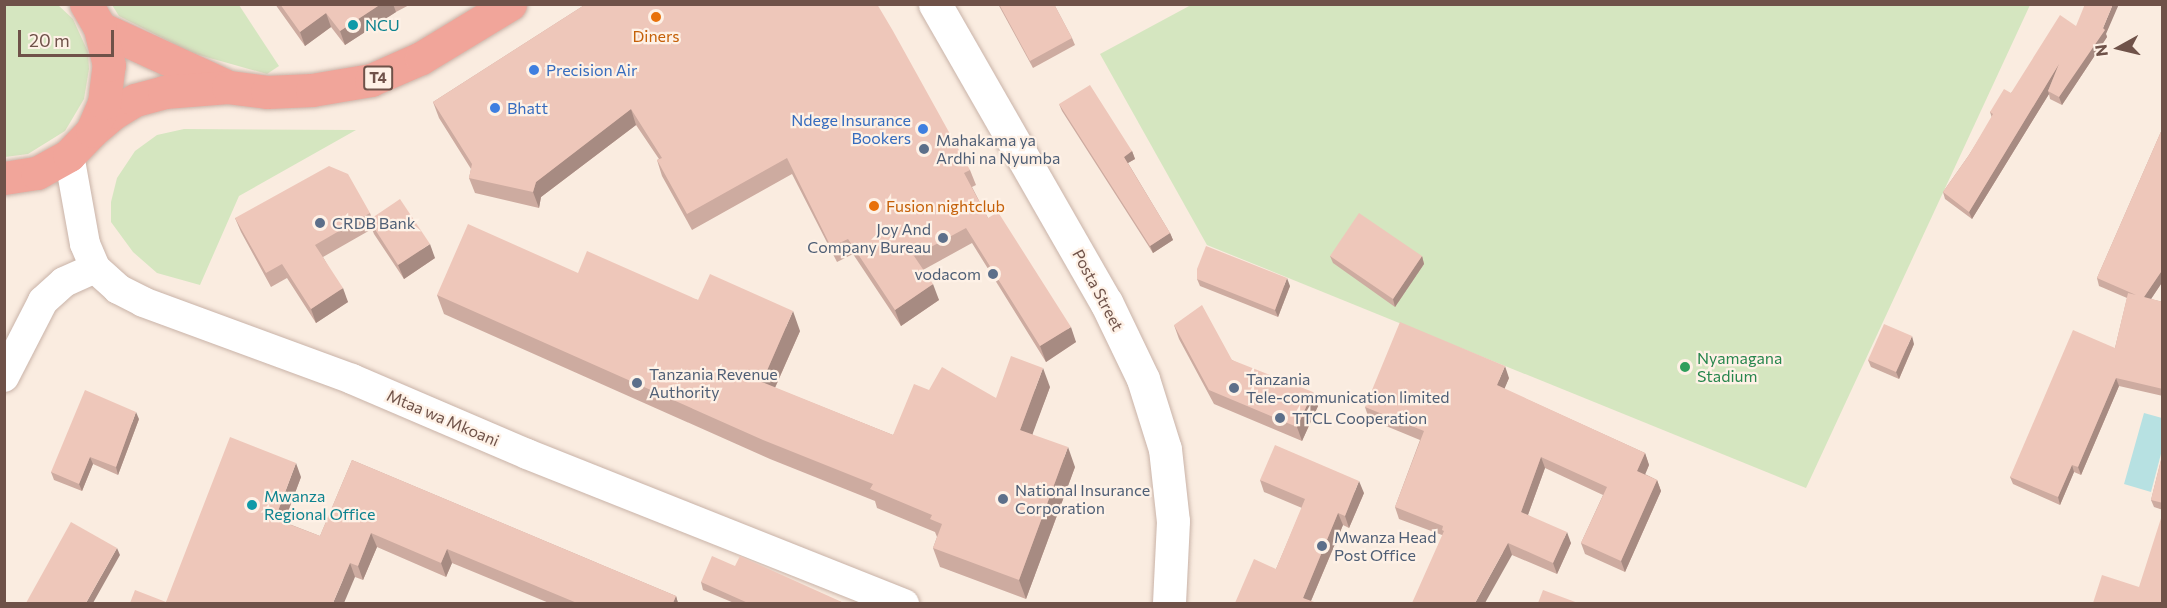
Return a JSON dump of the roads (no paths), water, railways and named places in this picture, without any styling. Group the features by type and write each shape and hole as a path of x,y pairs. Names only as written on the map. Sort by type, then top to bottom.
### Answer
{"highway":[{"name":"T4","path":"92,131 115,112 135,100 164,92 228,87 267,92 290,91 371,80 421,58 510,4"},
{"name":"T4","path":"93,16 228,87"},
{"path":"4,178 37,173 69,154 92,131 104,103 109,65 93,16"}],"main road":[{"name":"Posta Street","path":"935,4 1106,302 1143,379 1165,450 1173,521 1169,603"}],"street":[{"name":"Mtaa wa Mkoani","path":"69,154 85,244 95,267 118,289 143,302 352,379 527,454 904,603"},
{"path":"4,377 43,301 64,282 95,267"}],"water":[{"path":"2144,413 2162,418 2162,450 2151,492 2124,484"}],"place":[{"name":"Diners","path":"656,17"},
{"name":"NCU","path":"353,25"},
{"name":"Precision Air","path":"534,70"},
{"name":"Bhatt","path":"495,108"},
{"name":"Ndege Insurance Bookers","path":"923,129"},
{"name":"Mahakama ya Ardhi na Nyumba","path":"924,149"},
{"name":"Fusion nightclub","path":"874,206"},
{"name":"CRDB Bank","path":"320,223"},
{"name":"Joy And Company Bureau","path":"943,238"},
{"name":"vodacom","path":"993,274"},
{"name":"Nyamagana Stadium","path":"1685,367"},
{"name":"Tanzania Revenue Authority","path":"637,383"},
{"name":"Tanzania Tele-communication limited","path":"1234,388"},
{"name":"TTCL Cooperation","path":"1280,418"},
{"name":"National Insurance Corporation","path":"1003,499"},
{"name":"Mwanza Regional Office","path":"252,505"},
{"name":"Mwanza Head Post Office","path":"1322,546"}]}
